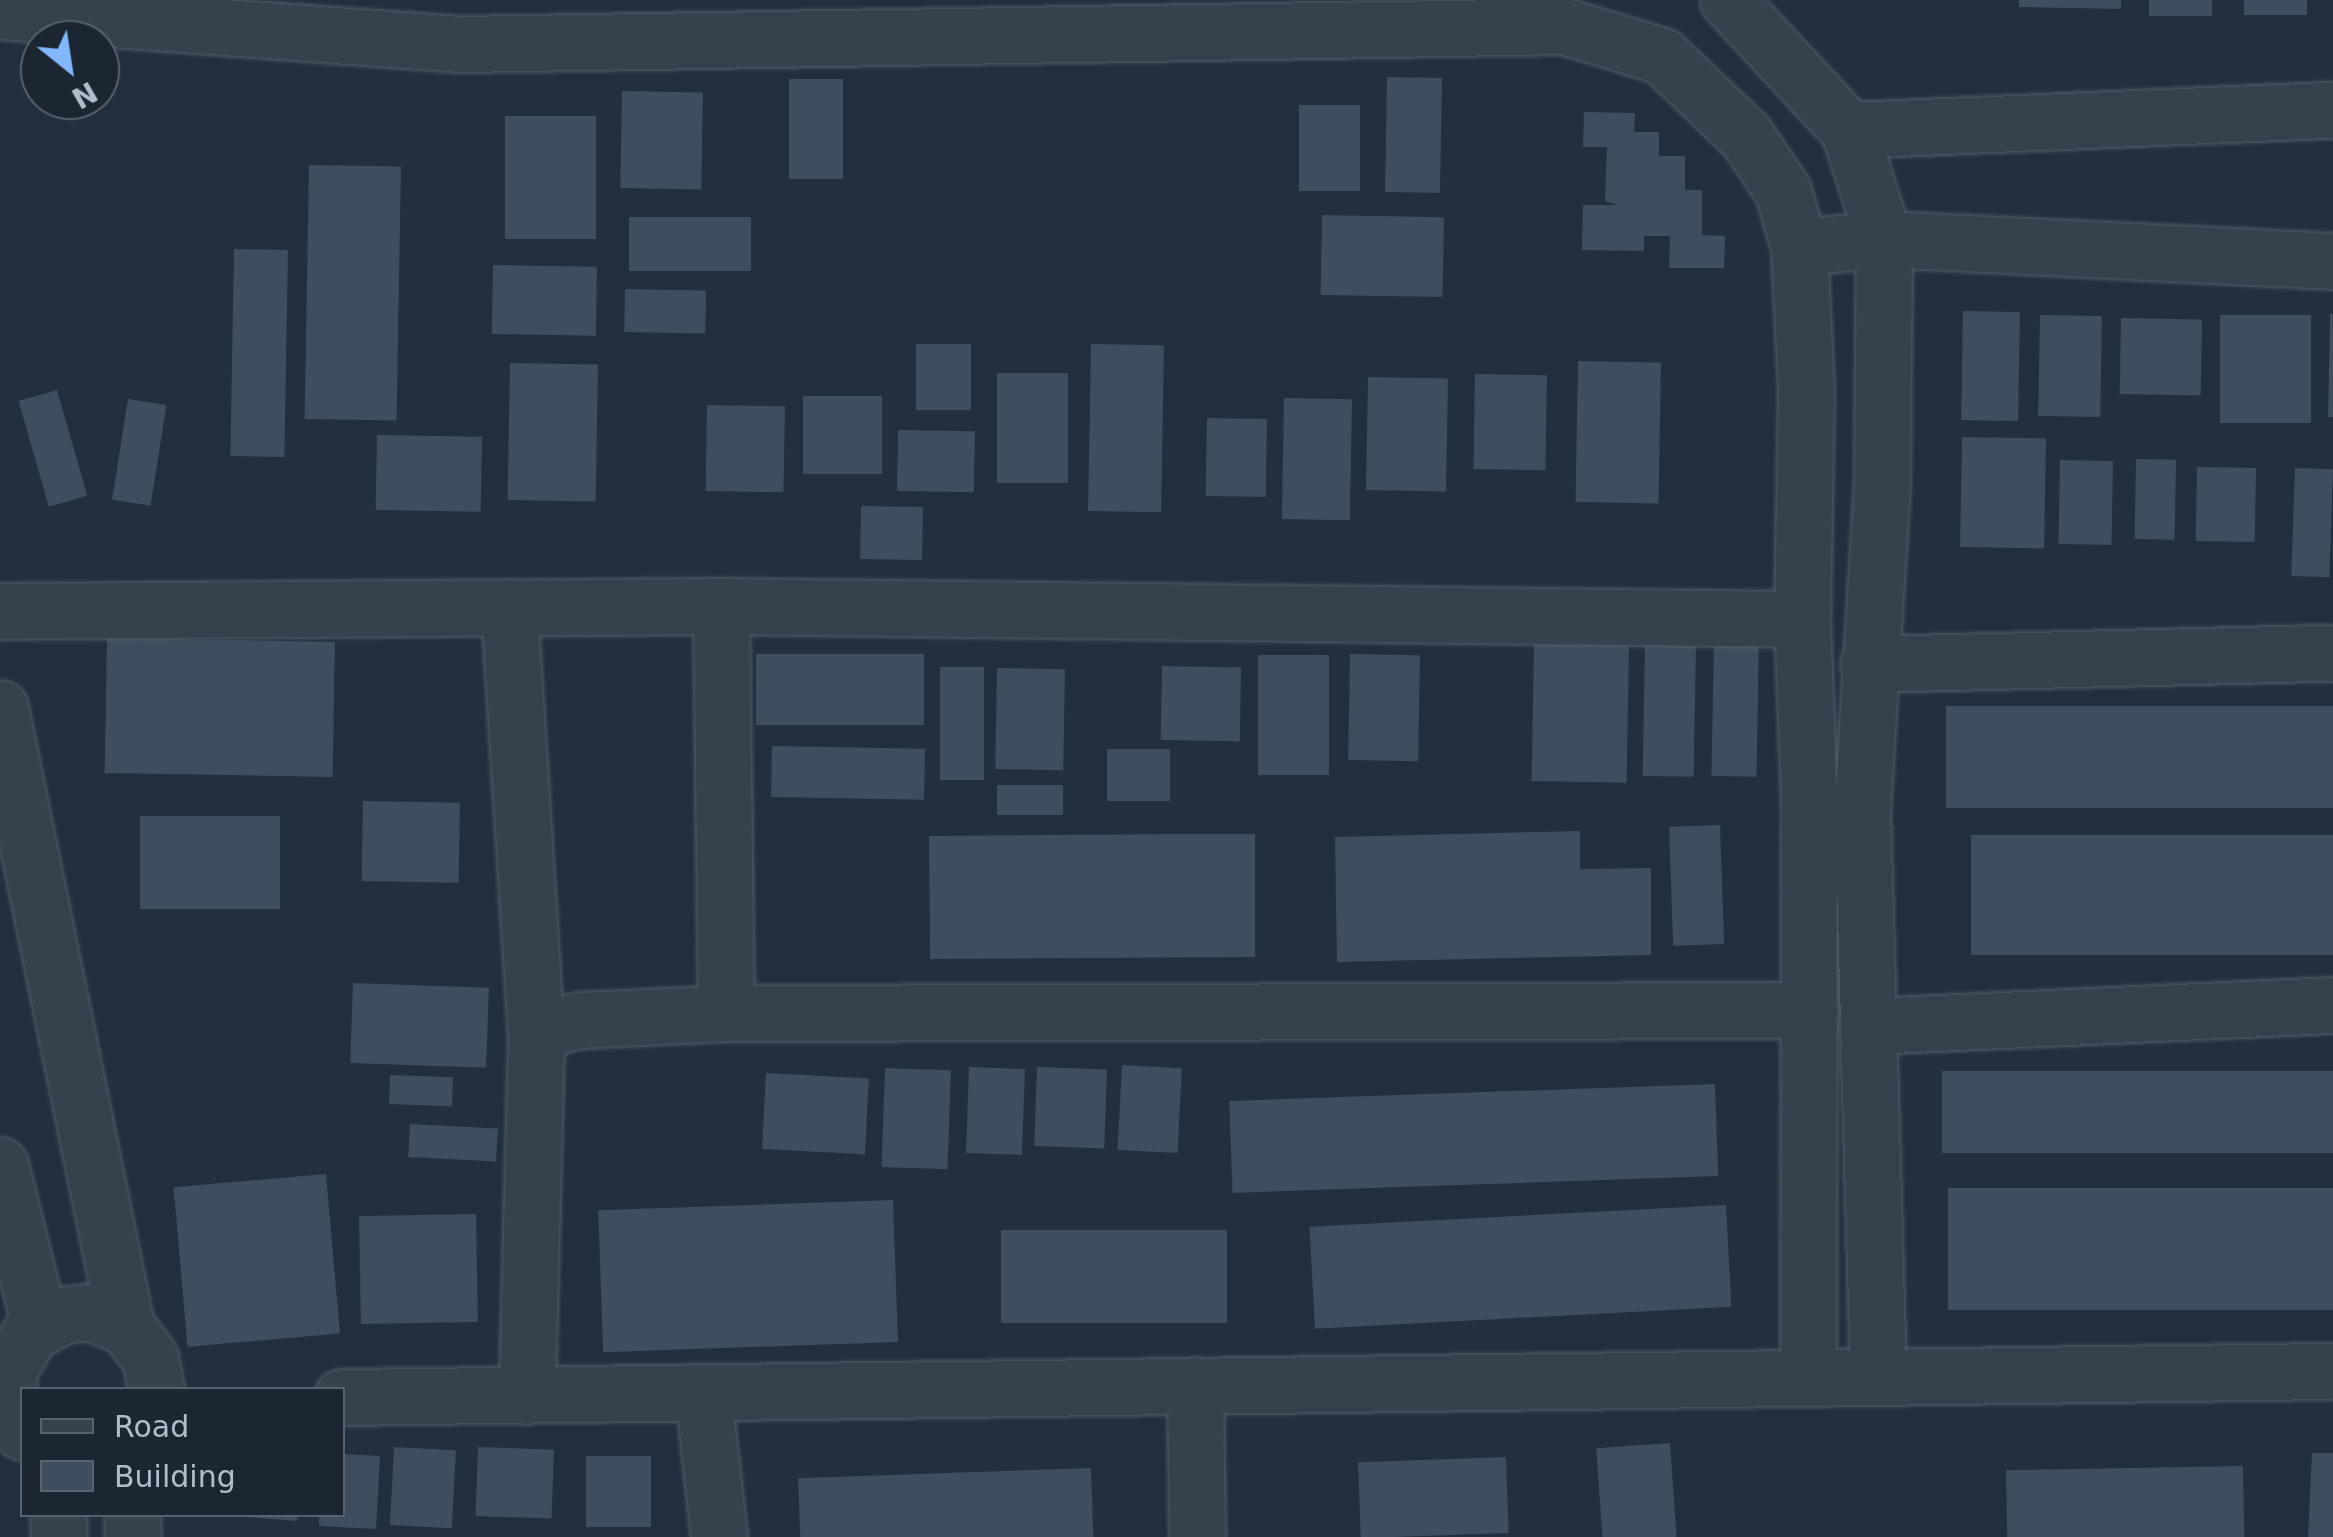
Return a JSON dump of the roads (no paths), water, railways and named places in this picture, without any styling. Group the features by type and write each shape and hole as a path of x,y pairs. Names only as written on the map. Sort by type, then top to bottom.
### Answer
{"street":[{"path":"1728,0 1849,130 1884,239 1882,483 1862,808 1878,1374"},
{"path":"0,11 460,44 598,22 1566,13 1662,56 1700,86 1782,191 1799,246 1806,391 1802,619 1810,1010 1808,1375"},
{"path":"1849,130 2333,110"},
{"path":"1799,246 1884,239 2333,261"},
{"path":"0,611 721,606 1802,619"},
{"path":"721,606 726,1013"},
{"path":"509,607 536,1042 527,1396"},
{"path":"1868,664 2333,653"},
{"path":"0,708 8,788 126,1326 150,1358 155,1387"},
{"path":"1808,805 1862,808"},
{"path":"1870,1026 2333,1004"},
{"path":"536,1042 554,1026 580,1020 726,1013 1810,1010"},
{"path":"0,1165 40,1325"},
{"path":"12,1422 8,1371 21,1343 40,1325 88,1312 126,1326"},
{"path":"345,1397 2333,1371"},
{"path":"1194,1385 1197,1537"},
{"path":"703,1394 719,1537"}]}
